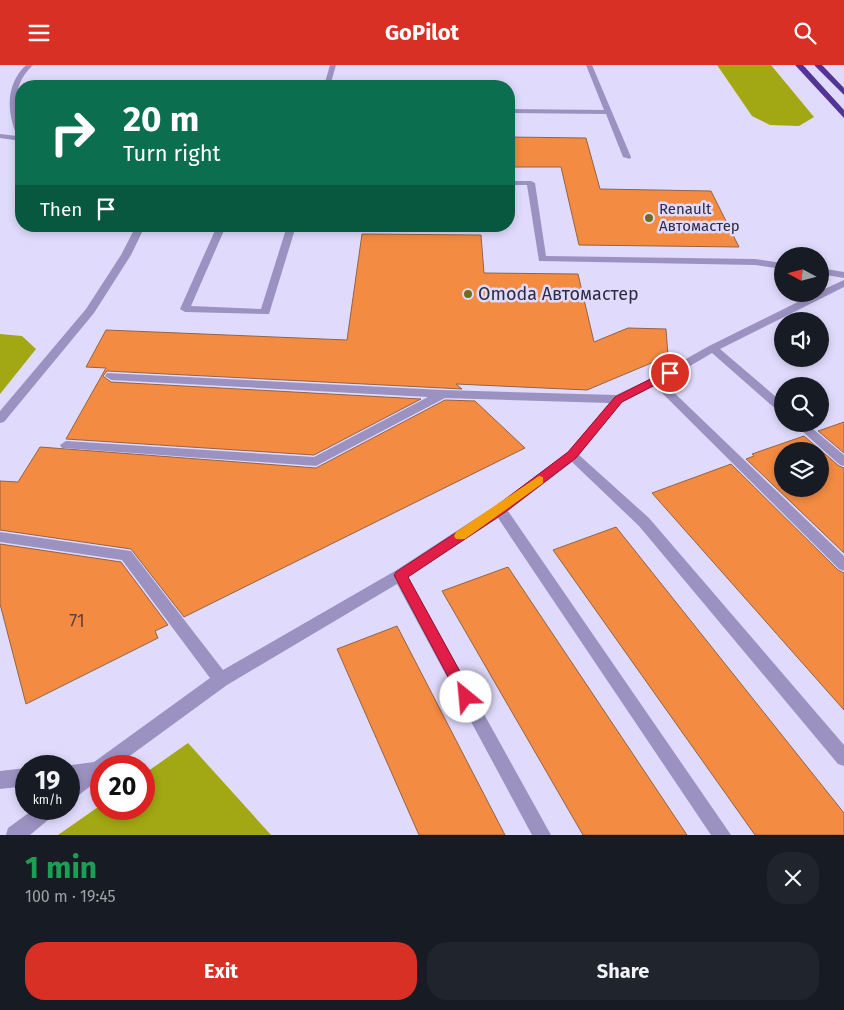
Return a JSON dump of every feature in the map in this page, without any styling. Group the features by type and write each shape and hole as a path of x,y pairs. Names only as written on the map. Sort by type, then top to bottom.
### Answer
{"highway":[{"path":"799,65 844,115"},
{"path":"818,65 844,93"}],"lane":[{"path":"19,80 30,65"},
{"path":"329,80 333,65"},
{"path":"589,65 627,157"},
{"path":"15,85 11,102 15,123"},
{"path":"515,111 609,112"},
{"path":"0,136 15,137"},
{"path":"515,183 531,183 542,259 755,262 774,265"},
{"path":"0,419 90,311 137,232"},
{"path":"219,232 185,309 265,312 290,232"},
{"path":"829,272 844,275"},
{"path":"118,755 221,680 400,575 500,510 572,455 618,399 656,381 713,348 844,283"},
{"path":"713,348 774,401"},
{"path":"110,376 443,393 618,399"},
{"path":"656,381 844,565"},
{"path":"66,445 316,462 443,393"},
{"path":"810,432 844,461"},
{"path":"572,455 644,522 844,758"},
{"path":"500,510 722,835"},
{"path":"0,537 126,555 221,680"},
{"path":"400,575 542,835"},
{"path":"80,784 90,776"},
{"path":"0,780 15,778"},
{"path":"15,835 34,820"}],"shaded area":[{"path":"717,65 771,65 814,117 799,126 770,125 752,116"},
{"path":"0,334 22,336 36,349 0,394"},
{"path":"188,743 271,835 58,835 90,813 90,820 155,820 155,766"}],"building":[{"name":"Renault Автомастер","path":"515,137 586,138 600,189 711,191 739,247 579,245 561,167 515,167"},
{"path":"362,234 481,235 484,273 578,274 594,342 628,328 666,329 668,356 587,390 456,384 462,389 107,371 103,376 111,382 421,399 314,455 66,439 106,368 86,367 106,330 347,340"},
{"path":"445,400 475,401 525,448 184,617 131,549 0,530 0,481 18,482 40,447 316,468"},
{"path":"844,422 844,453 819,432 829,432 829,427"},
{"path":"804,436 811,442 787,442"},
{"path":"774,446 774,486 746,459 754,456 752,454"},
{"path":"829,457 844,468 844,553 786,497 829,497"},
{"path":"731,464 838,570 844,573 844,710 652,493"},
{"path":"616,527 844,813 844,835 755,835 553,550"},
{"path":"0,544 121,562 168,625 155,631 158,638 26,704 0,604"},
{"path":"508,567 687,835 583,835 442,591"},
{"path":"397,626 505,835 419,835 337,649"}],"slow traffic":[{"path":"461,536 500,510 539,480"}],"place":[{"name":"Renault Автомастер","path":"649,218"},
{"name":"Omoda Автомастер","path":"468,294"}],"route":[{"path":"466,697 400,575 500,510 572,455 618,399 670,373"}]}
